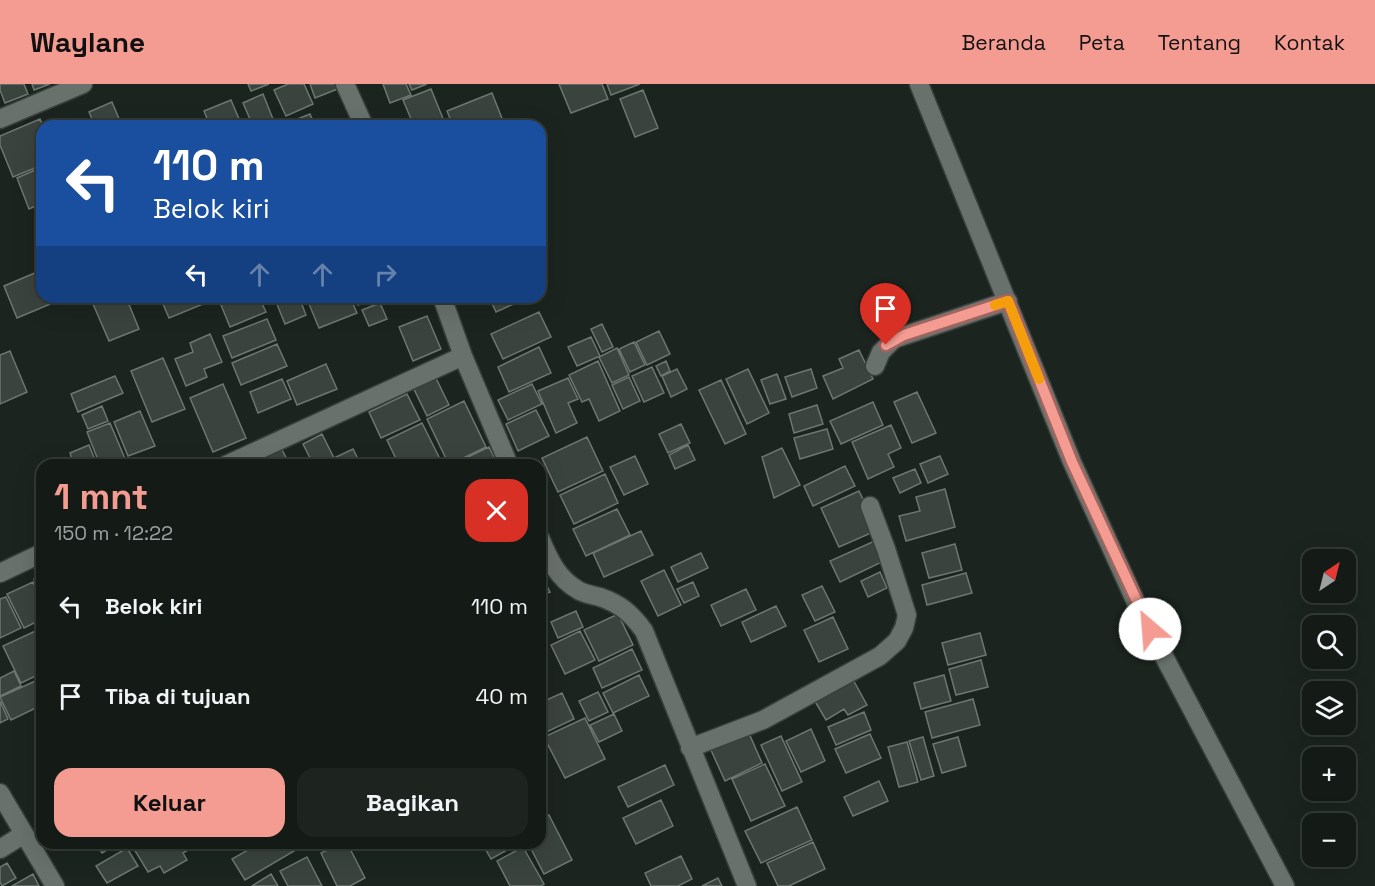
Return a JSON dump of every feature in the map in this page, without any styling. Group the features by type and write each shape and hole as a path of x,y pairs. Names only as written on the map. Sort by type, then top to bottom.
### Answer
{"street":[{"path":"0,118 83,84"},
{"path":"345,84 361,120"},
{"path":"919,84 1005,302 1072,462 1134,598 1285,886"},
{"path":"875,366 881,352 894,339 1005,302"},
{"path":"444,303 463,356 506,459"},
{"path":"239,459 463,356"},
{"path":"690,748 763,720 880,656 897,641 904,628 907,615 870,506"},
{"path":"546,552 552,566 562,579 579,591 619,605 628,611 640,626 747,886"},
{"path":"0,573 36,556"},
{"path":"0,793 55,886"},
{"path":"0,849 24,834"}],"building":[{"path":"0,84 24,84 28,94 5,103"},
{"path":"32,84 50,84 34,90"},
{"path":"248,84 269,84 251,91"},
{"path":"288,84 304,84 313,104 286,116 274,90"},
{"path":"310,84 338,84 340,88 315,98"},
{"path":"383,84 406,84 411,95 390,103"},
{"path":"409,84 427,84 412,90"},
{"path":"559,84 602,84 608,99 571,113"},
{"path":"607,84 640,84 611,95"},
{"path":"431,89 444,120 411,120 403,100"},
{"path":"643,90 658,128 635,137 620,99"},
{"path":"492,93 503,120 451,120 447,111"},
{"path":"263,94 273,120 250,120 243,103"},
{"path":"231,100 239,120 208,120 204,111"},
{"path":"112,102 120,120 92,120 89,112"},
{"path":"310,114 312,120 295,120"},
{"path":"36,121 36,167 13,177 0,145 0,136"},
{"path":"36,170 36,206 29,209 17,178"},
{"path":"36,273 36,303 53,303 17,318 4,286"},
{"path":"128,303 139,329 109,341 93,304"},
{"path":"163,303 206,303 169,318"},
{"path":"262,303 266,312 230,327 221,305"},
{"path":"276,303 301,303 306,315 285,324"},
{"path":"353,303 357,313 319,328 309,304"},
{"path":"380,303 387,319 369,326 362,310"},
{"path":"492,303 516,303 496,312"},
{"path":"539,312 551,337 503,359 491,334"},
{"path":"427,316 441,349 413,361 399,327"},
{"path":"267,319 276,340 232,358 223,336"},
{"path":"602,324 613,347 602,352 591,329"},
{"path":"659,331 670,354 647,365 636,342"},
{"path":"210,334 222,362 204,369 207,377 186,386 175,359 193,352 190,343"},
{"path":"591,337 600,356 577,366 568,347"},
{"path":"634,342 645,365 630,372 619,349"},
{"path":"277,344 287,366 241,385 232,363"},
{"path":"539,347 551,373 509,392 498,367"},
{"path":"617,348 629,375 612,383 599,357"},
{"path":"859,350 873,379 833,399 823,376 843,368 839,359"},
{"path":"10,351 27,392 0,404 0,355"},
{"path":"163,358 185,409 152,422 131,371"},
{"path":"598,361 620,411 599,421 589,399 582,402 569,375"},
{"path":"666,361 670,371 661,376 656,366"},
{"path":"326,364 337,389 297,405 287,381"},
{"path":"652,367 664,393 644,402 632,376"},
{"path":"677,369 687,389 671,397 662,376"},
{"path":"748,369 769,413 747,424 726,379"},
{"path":"811,369 817,388 792,397 785,377"},
{"path":"433,372 449,405 427,416 411,383"},
{"path":"777,374 786,399 770,404 761,380"},
{"path":"115,376 123,393 78,412 71,394"},
{"path":"629,377 640,401 623,409 612,385"},
{"path":"568,378 578,399 568,403 577,423 556,433 538,391"},
{"path":"282,379 291,399 258,413 250,392"},
{"path":"721,380 746,434 725,444 699,390"},
{"path":"223,384 246,438 213,452 190,398"},
{"path":"532,384 542,404 508,420 498,400"},
{"path":"917,392 936,433 912,443 894,402"},
{"path":"407,394 420,420 381,438 369,412"},
{"path":"464,401 486,447 461,459 446,459 427,419"},
{"path":"873,402 883,425 841,444 830,421"},
{"path":"817,405 823,424 794,433 789,414"},
{"path":"102,406 108,421 88,429 82,415"},
{"path":"536,410 549,436 518,451 506,424"},
{"path":"140,411 155,446 128,456 114,422"},
{"path":"110,423 125,459 98,459 87,432"},
{"path":"422,423 440,459 396,459 387,440"},
{"path":"681,424 690,443 668,453 659,434"},
{"path":"891,425 901,448 888,454 894,467 868,479 852,442"},
{"path":"827,429 833,449 800,459 794,438"},
{"path":"322,434 334,458 353,449 358,459 310,459 303,444"},
{"path":"587,437 603,471 558,492 546,466 546,459 542,458"},
{"path":"89,445 95,459 72,459 70,453"},
{"path":"688,445 695,460 675,469 669,455"},
{"path":"280,446 287,459 253,459"},
{"path":"489,447 495,459 464,459"},
{"path":"782,448 800,485 774,498 762,457"},
{"path":"635,456 648,484 624,495 610,467"},
{"path":"940,456 948,474 928,483 920,464"},
{"path":"845,466 855,486 813,506 804,486"},
{"path":"915,469 921,483 900,493 893,478"},
{"path":"605,474 618,503 574,524 560,495"},
{"path":"945,489 955,527 906,541 899,516 920,511 916,497"},
{"path":"859,491 878,530 839,547 821,508"},
{"path":"617,509 630,535 586,556 573,529"},
{"path":"641,531 653,555 604,577 593,553"},
{"path":"879,539 888,559 840,582 830,561"},
{"path":"955,544 962,570 929,578 922,553"},
{"path":"701,553 708,568 678,582 671,567"},
{"path":"664,570 681,605 658,616 641,581"},
{"path":"880,572 887,588 868,597 861,581"},
{"path":"966,573 972,593 927,605 922,585"},
{"path":"33,582 36,588 36,622 24,628 7,594"},
{"path":"693,582 699,596 684,603 677,589"},
{"path":"822,586 835,612 815,621 802,595"},
{"path":"746,589 756,610 721,626 711,605"},
{"path":"6,597 21,628 0,638 0,599"},
{"path":"776,606 786,626 751,642 742,622"},
{"path":"576,611 583,627 558,638 551,622"},
{"path":"618,614 633,645 599,661 584,630"},
{"path":"833,617 848,649 819,662 804,630"},
{"path":"36,631 36,676 21,683 3,646"},
{"path":"580,631 595,660 565,674 551,645"},
{"path":"980,633 986,655 948,665 942,643"},
{"path":"632,649 642,670 602,688 593,668"},
{"path":"981,660 988,687 956,695 949,669"},
{"path":"14,671 21,686 0,696 0,678"},
{"path":"639,675 649,696 613,713 603,693"},
{"path":"944,675 951,701 921,709 914,683"},
{"path":"851,676 867,705 848,715 844,709 826,720 813,698"},
{"path":"36,681 36,708 11,720 0,697"},
{"path":"598,692 608,712 589,721 579,701"},
{"path":"562,693 574,719 546,732 546,700"},
{"path":"973,699 980,725 932,738 925,712"},
{"path":"0,701 8,719 0,723"},
{"path":"864,712 871,730 836,745 828,727"},
{"path":"614,714 622,731 599,742 590,725"},
{"path":"585,718 605,759 565,778 546,741 546,736"},
{"path":"811,729 825,761 801,772 786,741"},
{"path":"748,731 762,763 725,781 710,748"},
{"path":"870,734 881,758 846,773 835,749"},
{"path":"781,736 802,782 782,791 761,745"},
{"path":"923,737 934,776 921,780 909,741"},
{"path":"958,737 966,766 942,773 933,744"},
{"path":"907,742 918,782 899,787 888,747"},
{"path":"765,764 785,806 751,821 732,779"},
{"path":"665,765 674,785 628,807 618,787"},
{"path":"879,781 888,801 853,816 844,797"},
{"path":"661,800 673,826 636,844 623,818"},
{"path":"797,807 812,840 761,863 745,831"},
{"path":"549,815 572,860 544,874 531,849 546,849 546,816"},
{"path":"813,842 825,869 789,886 778,886 767,863"},
{"path":"128,849 138,866 107,883 96,866"},
{"path":"134,849 188,850 183,853 187,860 164,873 160,866 148,872"},
{"path":"250,849 297,849 245,880 232,859"},
{"path":"329,849 350,849 365,878 350,886 337,886 321,853"},
{"path":"485,849 509,849 491,859"},
{"path":"519,849 524,849 544,884 541,886 510,886 497,861"},
{"path":"681,856 692,879 678,886 651,886 645,873"},
{"path":"307,857 322,886 288,886 280,871"},
{"path":"7,863 16,878 2,886 0,867"},
{"path":"33,874 39,886 12,886"},
{"path":"271,874 278,886 252,886"},
{"path":"718,878 722,886 702,886"}],"slow traffic":[{"path":"995,305 1008,301 1039,379"}],"route":[{"path":"886,345 904,335 1008,301 1072,462 1150,629"}]}
